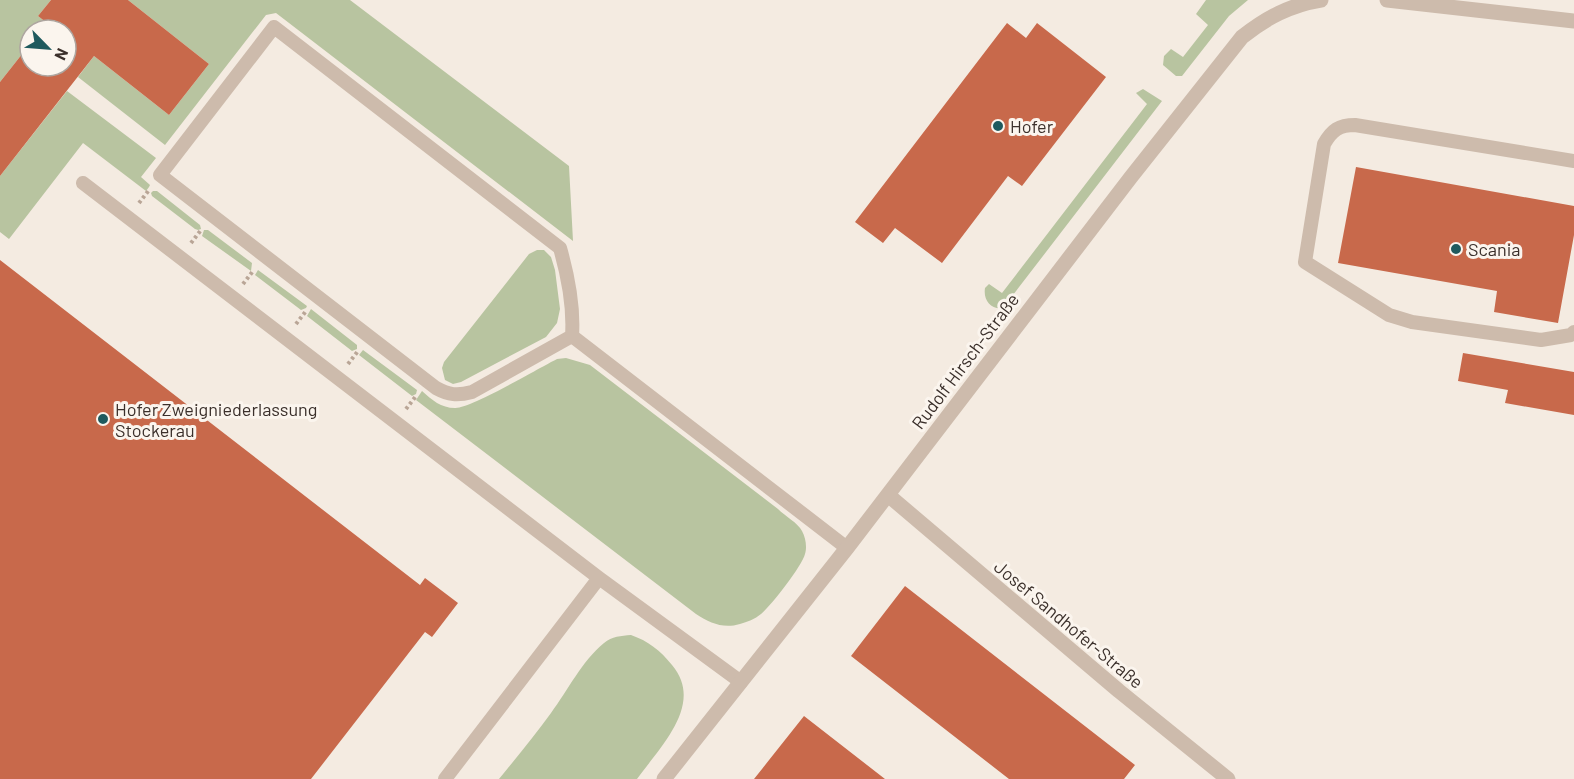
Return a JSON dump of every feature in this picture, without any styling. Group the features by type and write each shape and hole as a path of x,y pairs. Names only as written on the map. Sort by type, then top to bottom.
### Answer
{"street":[{"name":"Rudolf Hirsch-Straße","path":"664,779 847,548 1131,177 1242,37 1281,10 1321,0"},
{"path":"1387,0 1574,21"},
{"name":"Josef Sandhofer-Straße","path":"888,495 1110,684 1228,779"}],"lane":[{"path":"274,27 560,248 571,300 572,336 472,392 458,396 447,394 160,175 274,27"},
{"path":"1574,161 1355,125 1342,125 1331,133 1324,144 1305,262 1389,315 1412,322 1541,339 1571,335 1574,332"},
{"path":"83,183 599,578 741,682"},
{"path":"572,336 847,548"},
{"path":"445,779 599,578"}],"path":[{"path":"127,217 160,175"},
{"path":"180,257 212,215"},
{"path":"233,298 264,256"},
{"path":"286,338 318,297"},
{"path":"338,378 370,337"},
{"path":"396,423 427,381"}],"green space":[{"path":"0,0 51,0 38,16 41,18 18,18 18,59 0,82"},
{"path":"128,0 350,0 569,166 573,241 276,13 266,15 165,145 78,77 94,56 169,115 209,64"},
{"path":"1206,0 1248,0 1229,16 1182,76 1176,76 1163,65 1164,56 1171,49 1183,57 1208,25 1196,14"},
{"path":"1143,89 1162,101 1003,308 992,306 985,296 985,288 989,284 1002,293 1147,104 1136,93"},
{"path":"67,91 156,158 141,177 150,185 146,191 83,143 9,239 0,232 0,176"},
{"path":"153,191 157,191 200,225 201,229 195,229 152,196"},
{"path":"204,230 208,230 252,263 251,271 202,236"},
{"path":"537,250 544,250 551,257 555,270 560,309 557,323 546,337 461,382 453,384 445,380 442,368 444,362 529,254"},
{"path":"258,270 307,306 306,308 301,310 255,275"},
{"path":"311,309 357,345 357,349 352,351 307,316"},
{"path":"363,350 417,390 416,394 412,396 359,355"},
{"path":"566,358 590,365 800,528 806,543 803,560 779,595 759,616 728,626 712,622 696,614 416,400 422,391 441,405 450,408 463,407 557,359"},
{"path":"631,635 658,650 672,665 681,680 684,695 676,725 637,779 499,779 545,721 596,650 610,639"}],"building":[{"path":"51,0 128,0 209,64 169,115 94,56 78,76 78,18 41,18 38,16"},
{"name":"Hofer","path":"1007,23 1026,38 1037,23 1106,77 1022,186 1008,176 942,263 895,228 883,243 855,222"},
{"path":"18,59 18,78 77,78 0,176 0,82"},
{"name":"Scania","path":"1356,167 1574,206 1574,235 1558,323 1494,312 1497,291 1338,263"},
{"name":"Hofer Zweigniederlassung Stockerau","path":"0,260 420,585 425,578 458,603 432,637 425,632 311,779 0,779"},
{"path":"1463,353 1574,372 1574,415 1505,403 1508,390 1458,381"},
{"path":"905,586 1135,765 1124,779 1009,779 851,656"},
{"path":"804,716 885,779 754,779"}],"place":[{"name":"Hofer","path":"998,126"},
{"name":"Scania","path":"1456,249"},
{"name":"Hofer Zweigniederlassung Stockerau","path":"103,419"}]}
